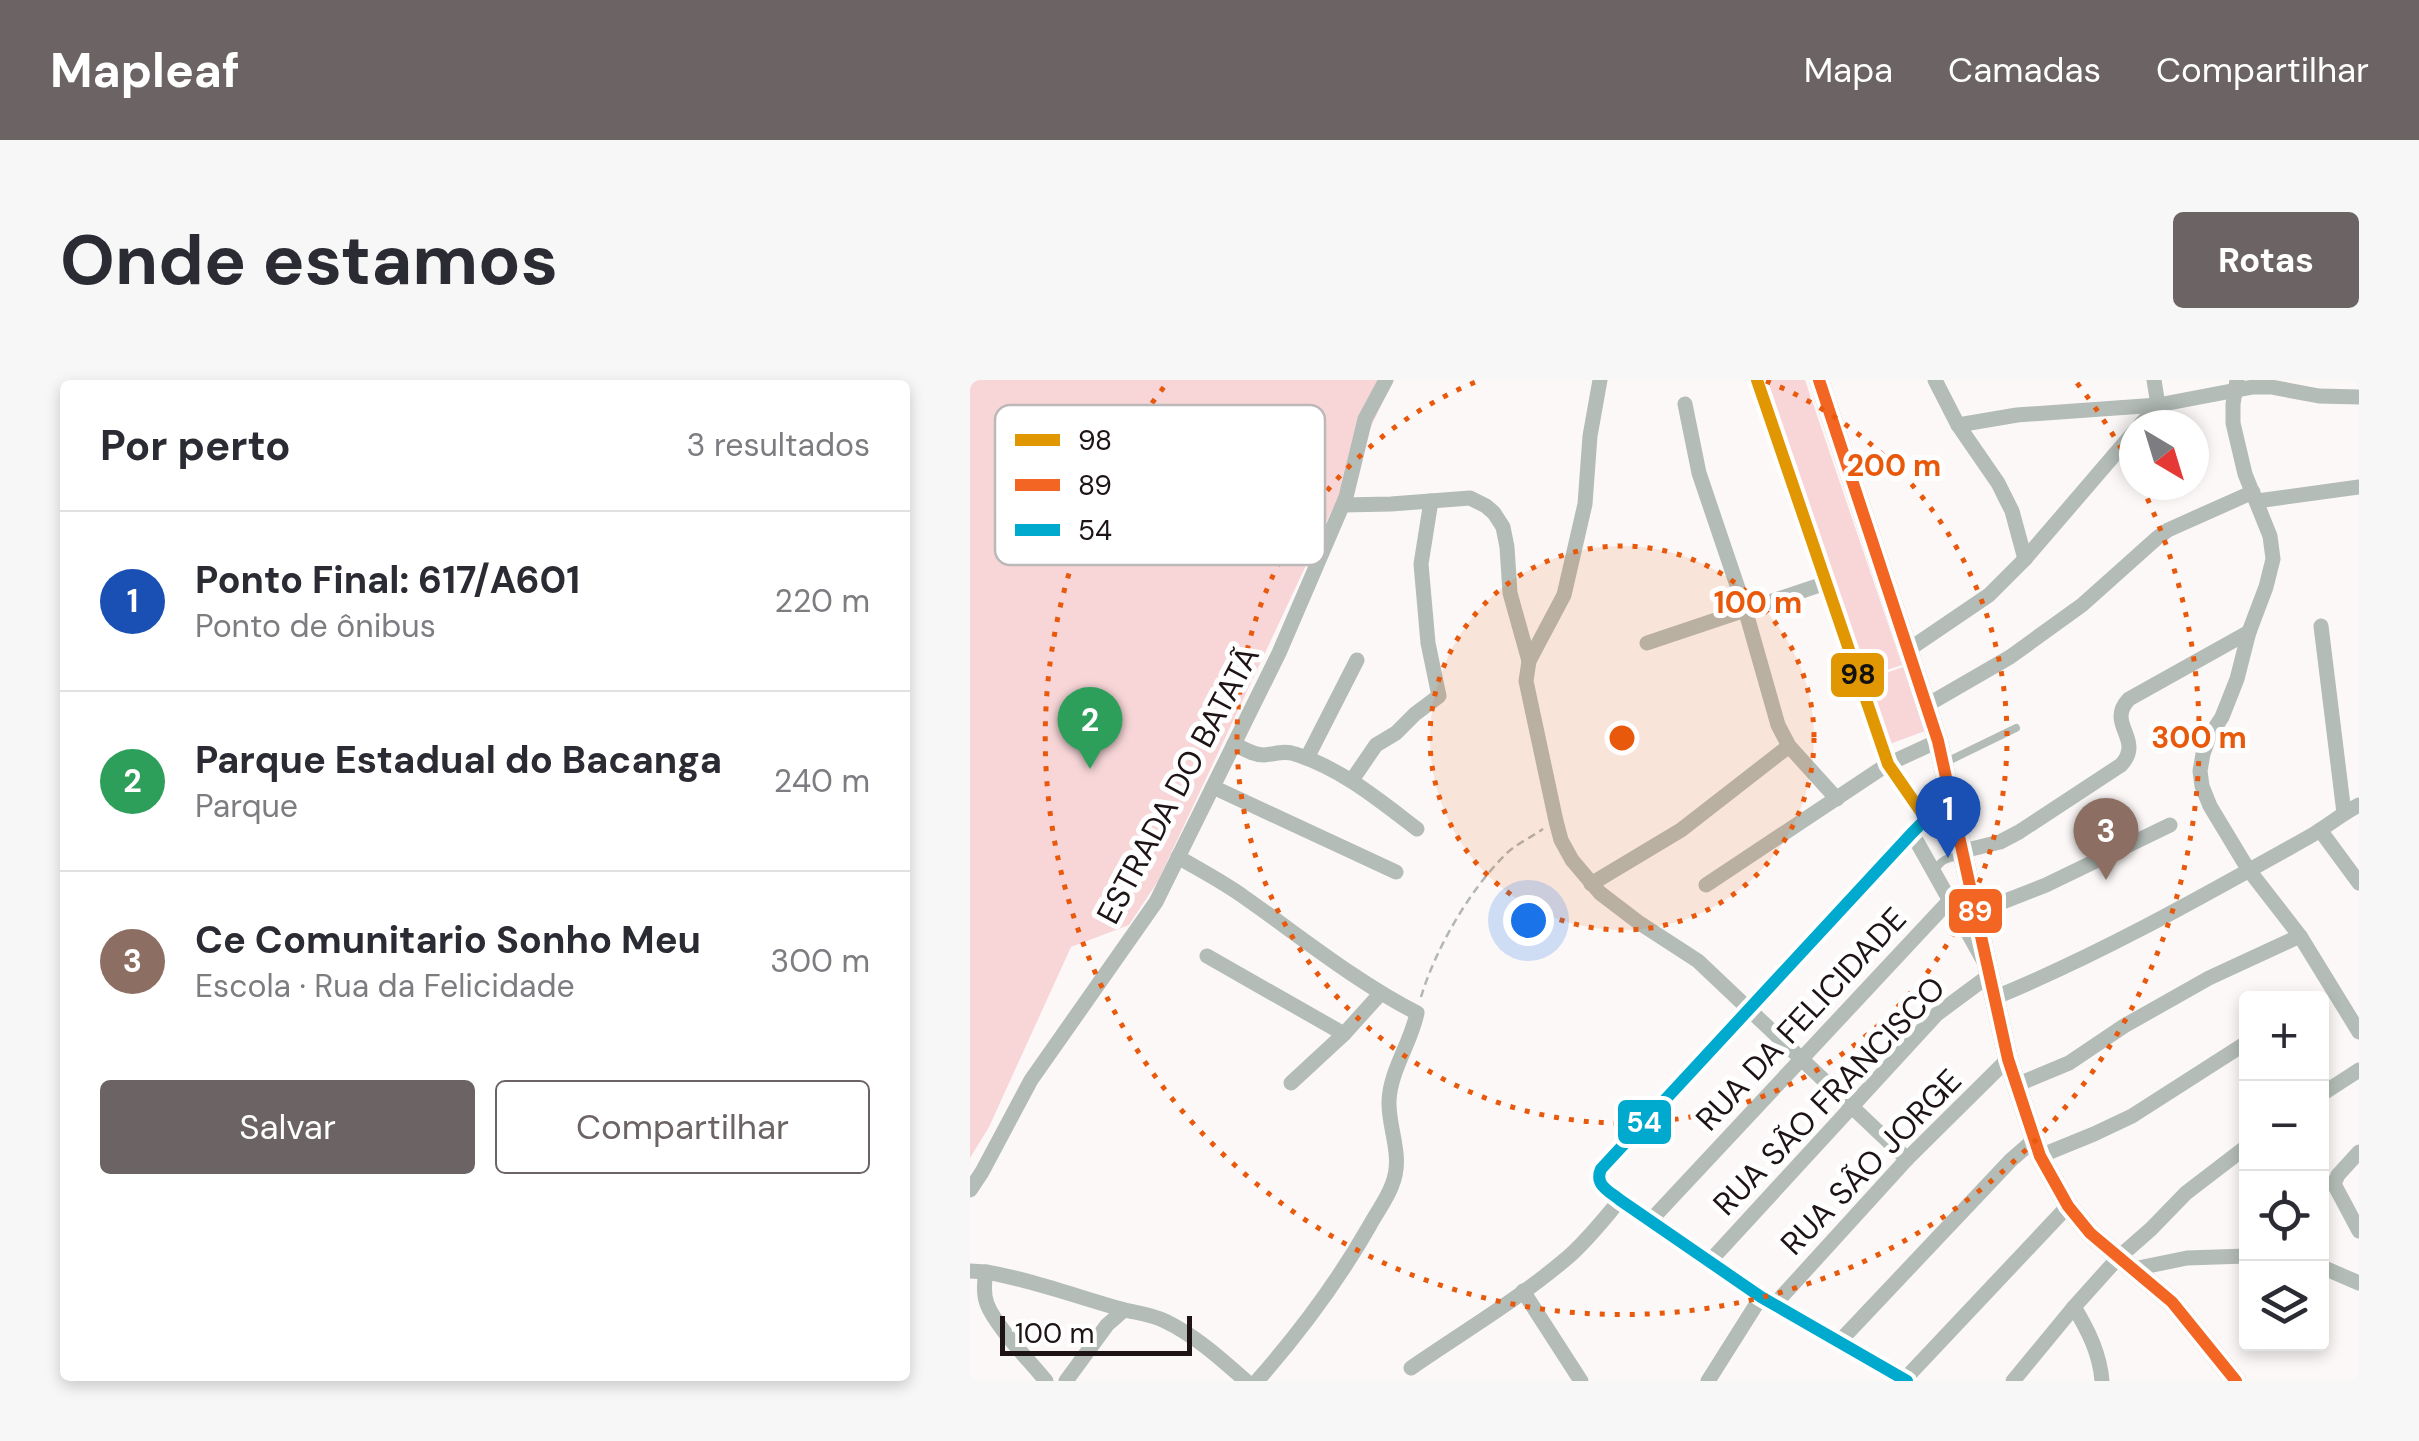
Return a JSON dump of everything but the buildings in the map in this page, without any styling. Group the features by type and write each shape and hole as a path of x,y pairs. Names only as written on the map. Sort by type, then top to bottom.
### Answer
{"main road":[{"path":"1819,380 1938,741 2008,1059 2037,1148 2068,1206 2090,1234 2172,1302 2236,1381"}],"street":[{"name":"ESTRADA DO BATATÃ","path":"1325,547 1343,505 1365,419 1386,380"},
{"path":"1600,380 1590,436 1585,504 1564,594 1529,661 1526,681 1561,840 1591,884 1638,922 1698,962 1908,1160"},
{"path":"1756,380 1888,764 1926,818"},
{"path":"1935,380 1958,425 1998,483 2012,511 2026,559"},
{"path":"2154,380 2158,405"},
{"path":"1958,425 2017,415 2158,405 2206,397 2237,385 2359,398"},
{"path":"2237,385 2233,423 2245,474 2270,536 2273,559 2237,679 2222,717 2208,737 2200,771 2202,786 2248,869 2300,936 2326,991"},
{"path":"1686,404 1699,473 1775,714 1789,746 1837,799"},
{"path":"2154,410 2158,405"},
{"path":"1908,650 1988,595 2026,559 2119,450"},
{"path":"1926,705 2010,657 2082,605 2168,530 2255,497 2359,487"},
{"path":"1343,505 1470,498 1486,506 1503,527 1510,594 1529,661"},
{"path":"1352,780 1376,745 1439,696 1428,643 1421,564 1430,501"},
{"name":"ESTRADA DO BATATÃ","path":"970,1190 1031,1080 1156,902 1279,654 1317,565"},
{"path":"1647,643 1826,583"},
{"path":"1996,997 2116,942 2352,809 2321,626"},
{"path":"1964,855 2019,832 2127,760 2129,738 2120,715 2128,699 2249,632"},
{"path":"1307,758 1357,660"},
{"path":"1706,885 1888,764 1938,741"},
{"path":"1234,744 1252,754 1288,752 1307,758 1352,780 1417,829"},
{"path":"1591,884 1681,830 1789,746"},
{"path":"1213,787 1396,872"},
{"path":"1954,807 1926,818 1598,1175 1602,1186 1620,1200 1768,1300 1905,1380 2068,1206"},
{"path":"1977,912 2046,885 2170,825"},
{"path":"2320,830 2359,883"},
{"name":"RUA DA FELICIDADE","path":"1912,833 1991,974"},
{"path":"1178,857 1417,1013 1391,1086 1389,1105 1396,1150 1393,1184 1350,1260 1292,1343 1257,1381"},
{"name":"RUA DA FELICIDADE","path":"1651,1220 1950,900"},
{"path":"2016,1085 2068,1063 2208,978 2300,936"},
{"path":"1207,956 1344,1034"},
{"name":"RUA SÃO FRANCISCO","path":"1710,1261 1937,1014 1991,974"},
{"path":"1291,1083 1381,993"},
{"path":"2329,997 2359,1032"},
{"path":"1839,1342 2011,1160 2037,1148 2094,1134 2132,1116 2239,1047"},
{"name":"RUA SÃO JORGE","path":"1708,1381 1768,1300 2008,1059"},
{"path":"2329,1089 2359,1070"},
{"path":"2013,1381 2074,1307 2126,1263 2151,1229 2186,1194 2239,1152"},
{"path":"2359,1152 2338,1174 2334,1184 2359,1231"},
{"path":"1411,1368 1566,1259 1620,1200"},
{"path":"2126,1263 2239,1256"},
{"path":"2329,1269 2358,1279"},
{"path":"1046,1381 994,1317 978,1272 1020,1278 1169,1322 1207,1347 1246,1381"},
{"path":"1523,1291 1581,1381"},
{"path":"2074,1307 2100,1362 2102,1381"},
{"path":"1066,1381 1107,1325 1124,1310"}],"lane":[{"path":"1944,763 2016,728"},
{"path":"1934,872 1948,858 1964,855"},
{"path":"1950,900 1962,900 1972,888"}],"path":[{"path":"1417,1013 1435,962 1483,881 1506,853 1556,821"}],"shaded area":[{"path":"970,380 1393,380 1325,525 1325,405 995,405 995,565 1306,565 1158,881 1129,925 1071,947 989,1127 970,1158"},
{"path":"1766,380 1805,380 1902,665 1865,677"},
{"path":"1903,667 1925,731 1890,744 1869,679"}],"transit line":[{"name":"98","path":"1757,380 1888,764 1926,819"},
{"name":"89","path":"1819,380 1938,741 2008,1059 2040,1156 2068,1206 2090,1233 2172,1302 2236,1381"},
{"name":"54","path":"1907,1381 1761,1297 1611,1194 1599,1175 1912,833 1926,819 1953,807"}],"place":[{"name":"Parque Estadual do Bacanga","path":"1090,769"},
{"name":"Ponto Final: 617/A601","path":"1948,858"},
{"name":"Ce Comunitario Sonho Meu","path":"2106,880"}]}
